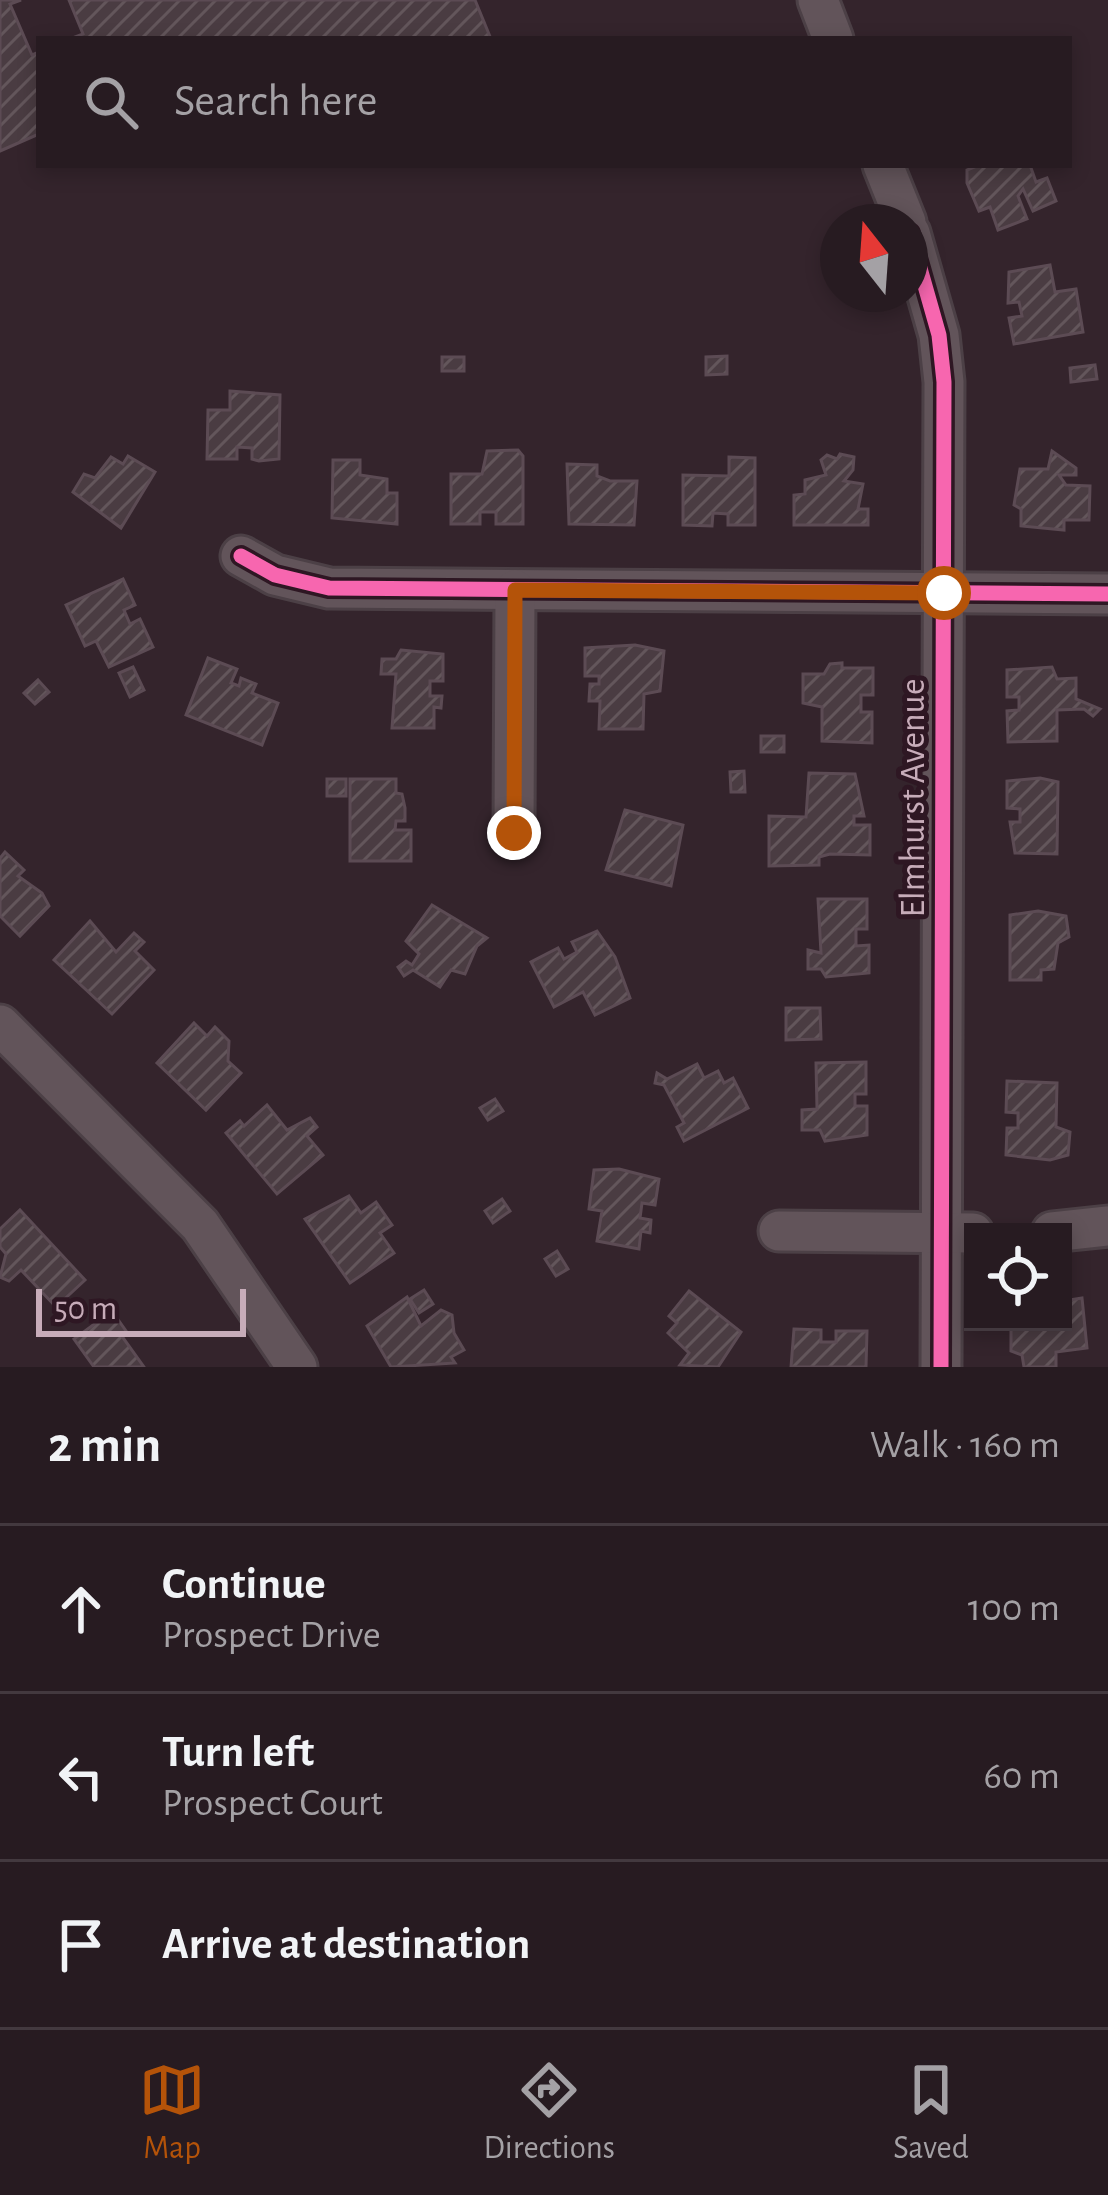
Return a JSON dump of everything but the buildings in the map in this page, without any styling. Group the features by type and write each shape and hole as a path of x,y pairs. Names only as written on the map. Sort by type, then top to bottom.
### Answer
{"street":[{"path":"818,0 832,36"},
{"path":"884,168 899,204"},
{"name":"Elmhurst Avenue","path":"928,293 944,382 957,1233 941,1367"},
{"path":"241,556 275,575 329,588 1108,593"},
{"path":"514,833 515,590"},
{"path":"0,1025 200,1225 297,1367"},
{"path":"1072,1230 1108,1226"},
{"path":"779,1231 957,1233"}],"cycle path":[{"path":"928,296 939,335 944,382 941,1367"},
{"path":"241,556 275,575 329,588 1108,594"}],"route":[{"path":"514,833 515,590 944,593"}]}
